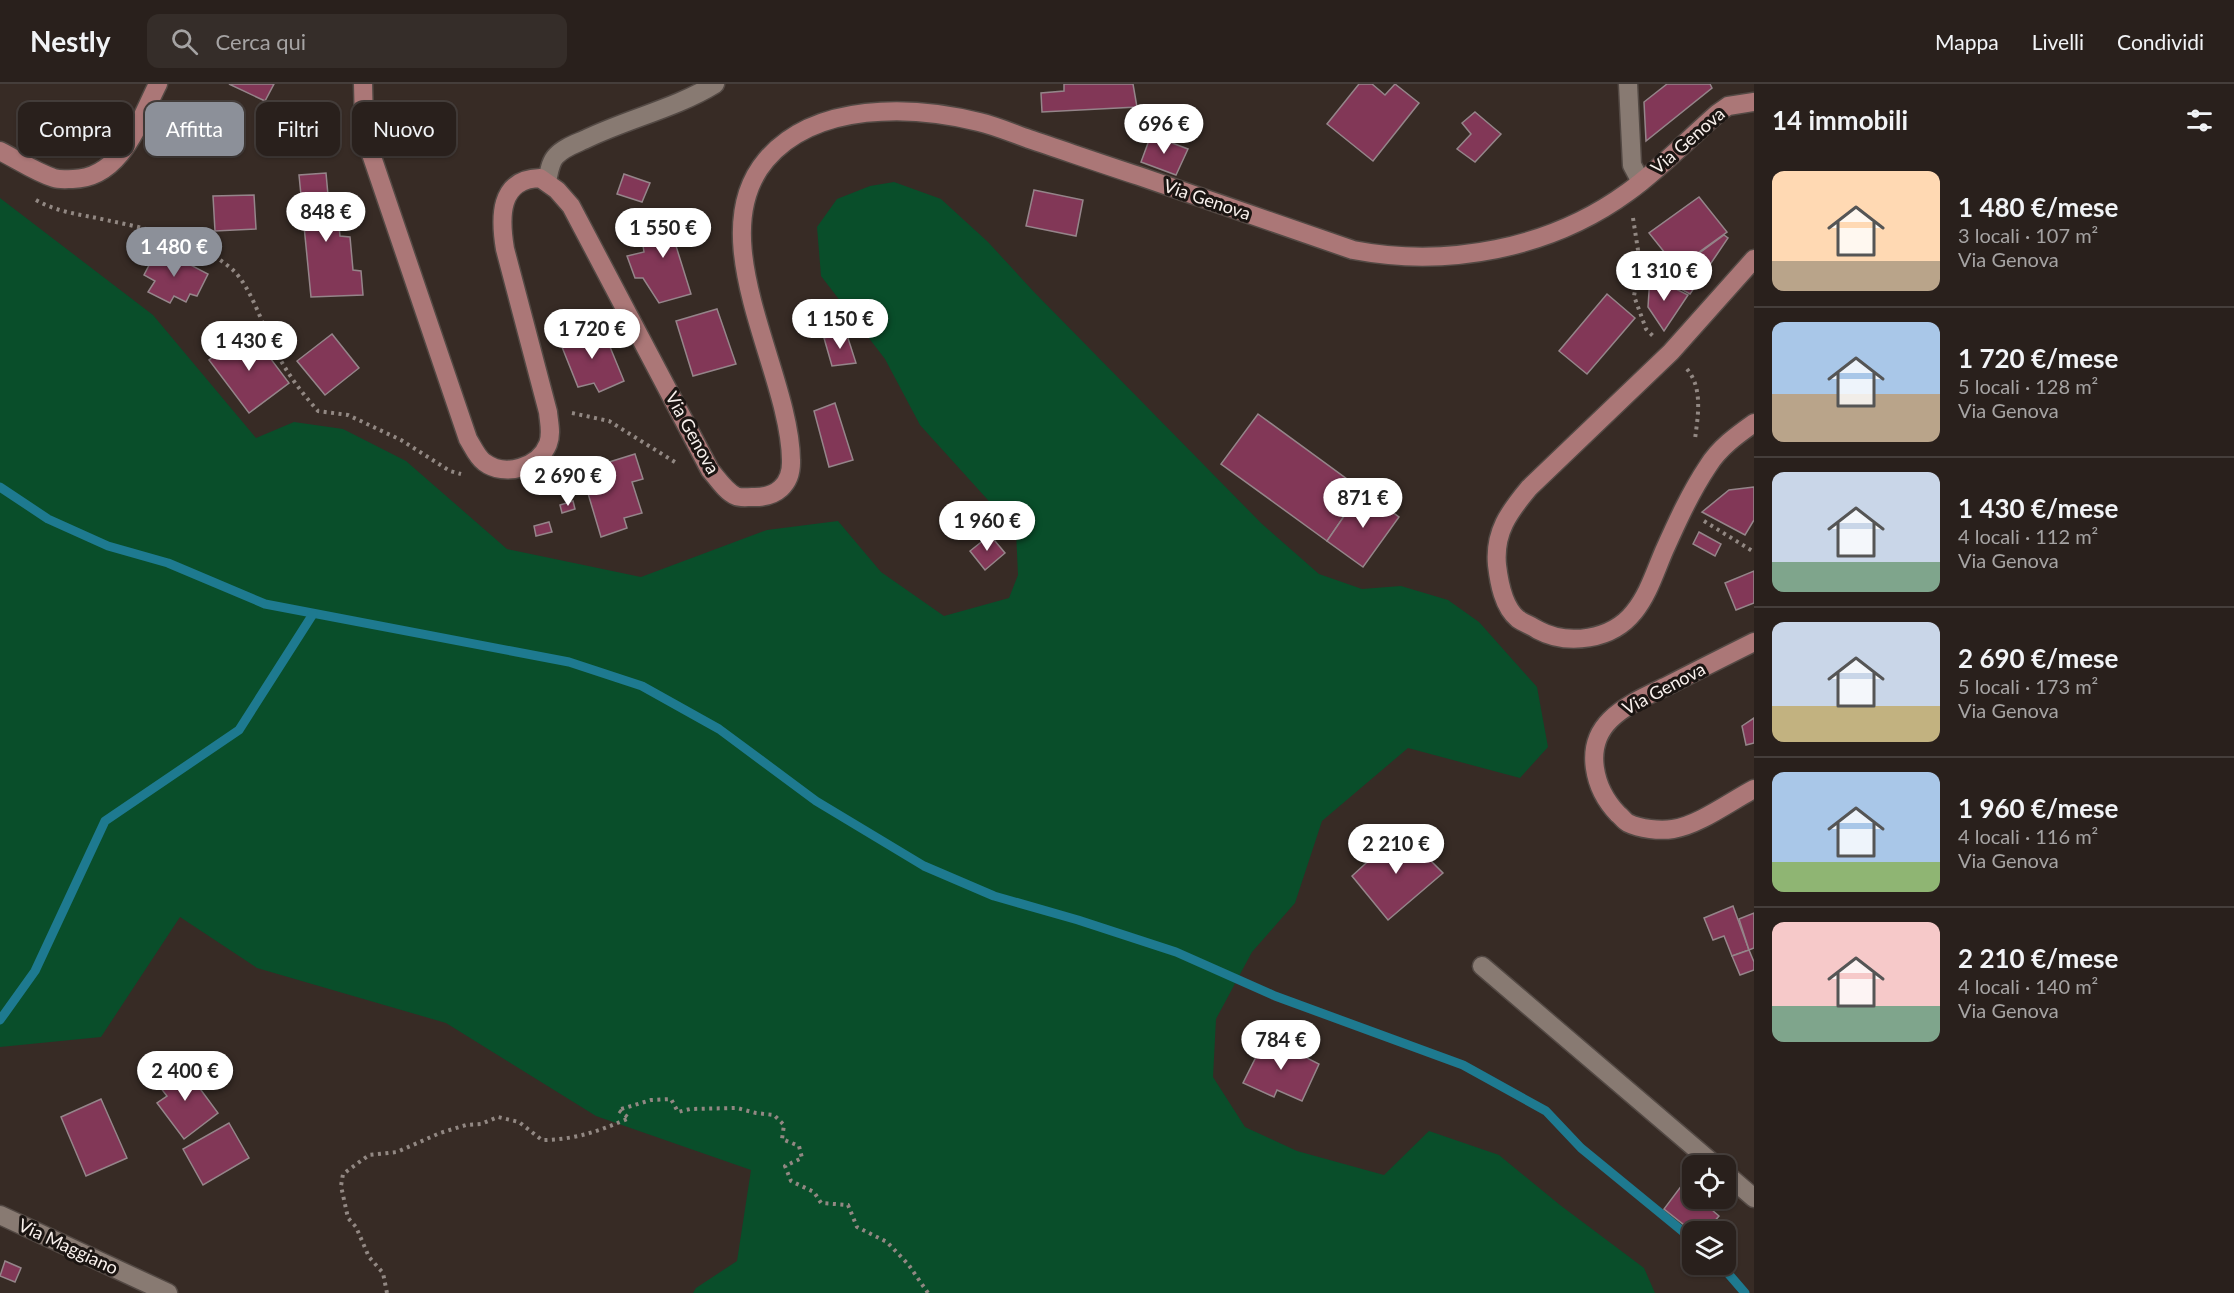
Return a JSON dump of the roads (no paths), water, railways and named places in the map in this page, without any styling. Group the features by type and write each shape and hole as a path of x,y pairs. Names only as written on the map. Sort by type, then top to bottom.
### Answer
{"main road":[{"path":"0,151 57,179 78,179 97,174 109,167 127,146 158,84"},
{"path":"363,84 364,124 369,148 468,439 485,463 500,468 517,468 532,463 539,458 549,442 551,432 548,412 505,249 501,224 501,213 505,200 512,189 533,178 547,181"},
{"name":"Via Genova","path":"547,181 571,206 710,470 736,496 760,497 777,493 786,482 791,462 782,403 746,278 743,258 743,220 746,201 754,178 784,142 804,130 829,120 870,112 898,111 979,122 1353,250 1383,255 1444,257 1505,247 1566,226 1595,213 1634,188 1728,106 1754,102"},
{"path":"1754,259 1671,352 1529,488 1510,510 1501,531 1497,559 1502,592 1509,608 1517,618 1549,636 1571,639 1592,638 1620,625 1633,613 1646,594 1683,508 1709,464 1724,447 1754,423"},
{"name":"Via Genova","path":"1754,642 1628,706 1609,720 1598,738 1594,757 1596,778 1602,794 1613,809 1627,823 1652,829 1673,829 1692,823 1754,789"}],"street":[{"path":"547,181 550,166 556,156 570,146 698,94 715,84"},
{"path":"1628,84 1634,188"},
{"path":"1482,966 1703,1155"},
{"path":"1736,1182 1754,1198"},
{"name":"Via Maggiano","path":"0,1215 168,1293"}],"waterway":[{"path":"0,487 48,519 108,546 168,563 265,604 569,662 642,686 719,729 816,801 924,866 994,896 1176,952 1275,996 1463,1065 1546,1111 1581,1148 1682,1231"},
{"path":"0,1020 35,971 105,821 239,730 313,614"},
{"path":"1729,1275 1745,1293"}]}
